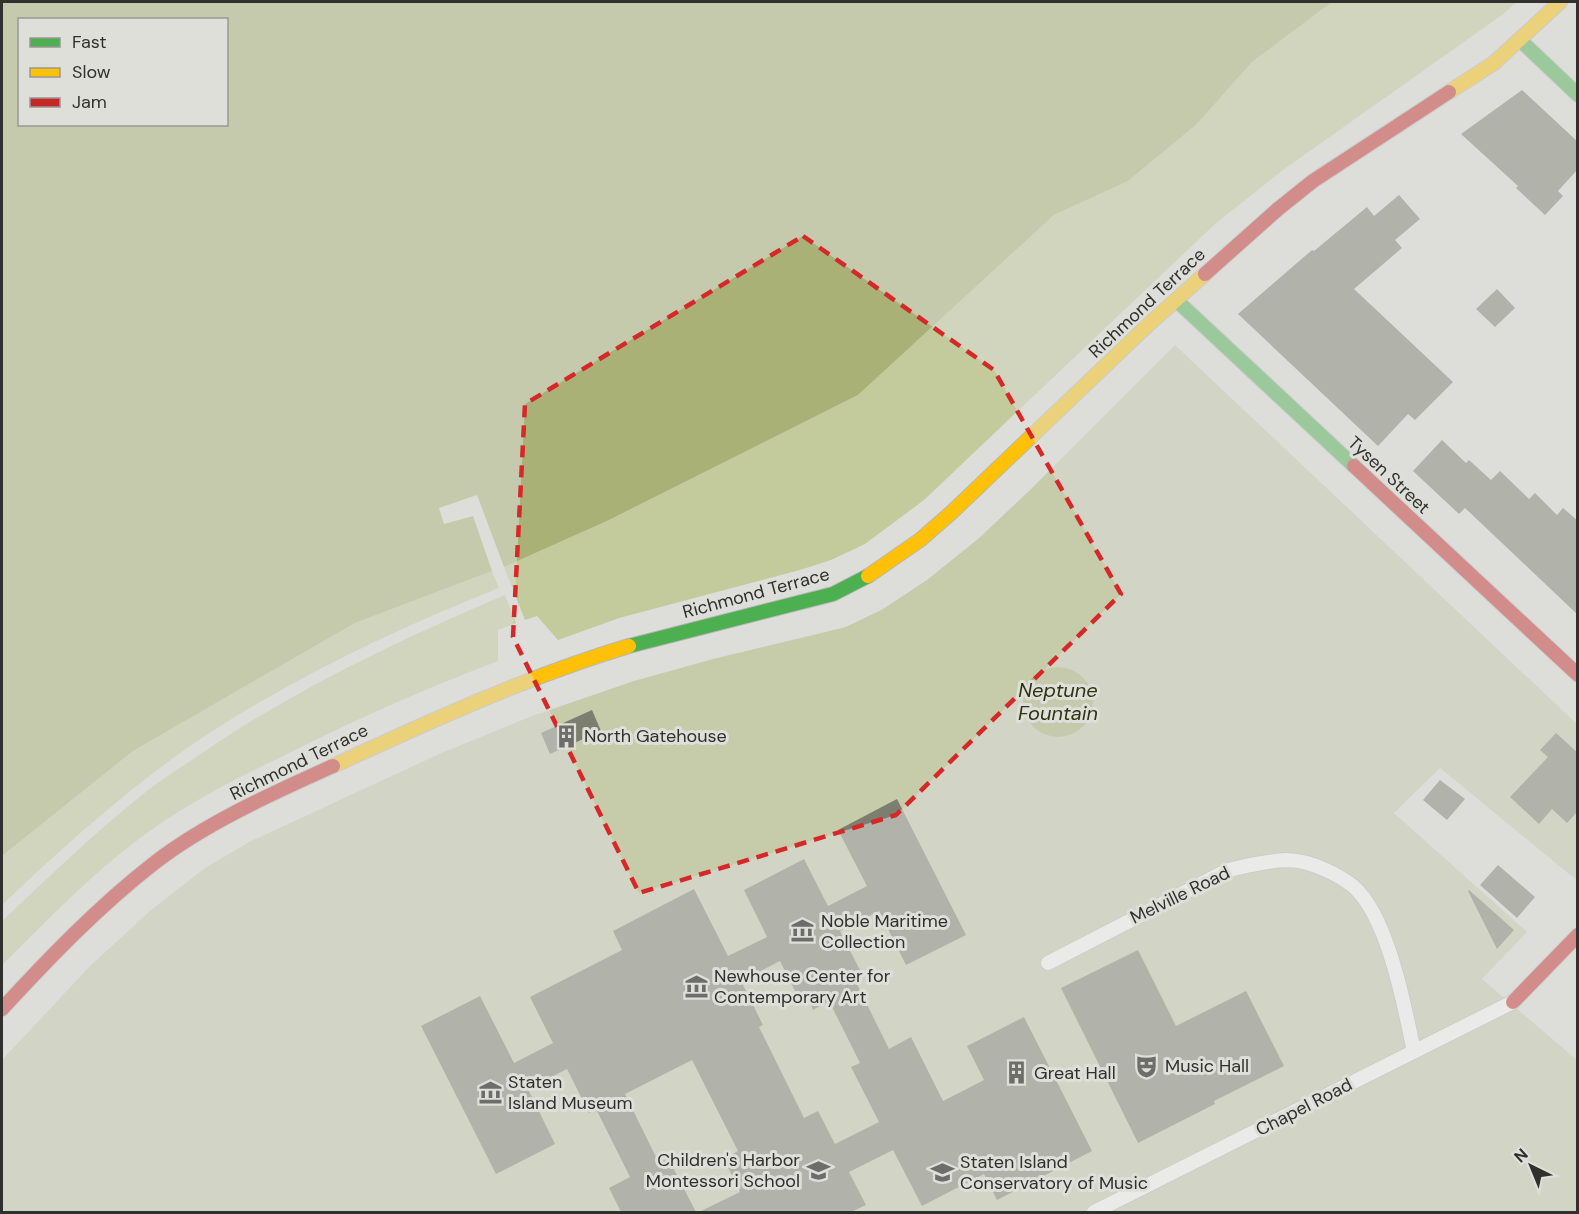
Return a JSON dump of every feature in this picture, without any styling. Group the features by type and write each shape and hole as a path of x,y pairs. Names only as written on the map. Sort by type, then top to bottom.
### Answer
{"main road":[{"name":"Richmond Terrace","path":"2,1009 40,968 101,909 154,863 213,825 272,794 419,726 584,660 651,639 817,599 853,585 870,575 920,540 951,513 1176,300 1295,194 1475,76 1520,40 1560,2"},
{"path":"1520,40 1578,95"},
{"name":"Tysen Street","path":"1176,300 1578,675"},
{"path":"1513,1002 1578,935"}],"lane":[{"name":"Melville Road","path":"1048,963 1228,870 1256,863 1287,860 1311,863 1336,874 1355,887 1375,917 1401,986 1414,1052"},
{"name":"Chapel Road","path":"1094,1212 1513,1002"}],"highlighted area":[{"path":"803,236 994,370 1121,594 896,815 639,893 513,637 525,404"}],"shaded area":[{"path":"1332,2 1517,2 1502,15 1283,170 1215,224 924,500 865,544 831,560 800,570 619,618 558,640 537,616 525,620 504,567 607,521 858,395 1054,215 1128,181 1196,125 1252,62"},
{"path":"1175,345 1577,724 1578,876 1575,879 1440,768 1394,813 1527,932 1482,979 1577,1060 1577,1212 2,1212 2,1060 89,967 151,910 205,868 249,842 439,754 532,716 634,681 713,659 846,627 883,609 927,580 978,539"},
{"path":"492,571 499,588 343,657 268,697 196,742 96,820 2,905 2,856 133,751 355,623"},
{"path":"505,595 516,623 498,630 498,661 416,694 334,731 232,781 185,808 113,859 2,965 2,921 91,838 153,787 232,733 346,668"}],"water":[{"path":"2,2 1332,2 1252,62 1196,125 1128,181 1054,215 858,395 607,521 504,567 477,495 439,508 444,524 473,516 492,571 355,623 133,751 2,856"},
{"name":"Neptune Fountain","path":"1051,667 1065,667 1078,673 1087,682 1093,695 1091,715 1083,727 1065,737 1051,737 1038,731 1029,722 1023,709 1023,695 1029,682 1038,673"}],"building":[{"path":"1522,90 1578,142 1578,169 1558,191 1563,196 1545,215 1516,188 1518,186 1461,134"},
{"path":"1399,195 1420,219 1395,240 1402,248 1354,289 1453,382 1415,420 1408,414 1378,446 1238,314 1312,250 1314,251 1367,207 1374,216"},
{"path":"1497,289 1515,308 1495,327 1476,309"},
{"path":"1442,440 1466,463 1469,460 1491,480 1500,471 1529,499 1535,493 1557,515 1563,508 1578,521 1578,615 1465,508 1459,514 1413,471"},
{"name":"North Gatehouse","path":"592,710 601,731 550,754 541,733"},
{"path":"1556,733 1578,753 1578,811 1567,823 1552,809 1539,824 1510,797 1548,757 1540,750"},
{"path":"1440,780 1465,799 1447,820 1423,800"},
{"path":"897,799 966,935 906,965 879,911 840,931 862,974 854,978 889,1049 911,1037 943,1101 984,1080 967,1046 1024,1017 1092,1151 997,1200 984,1174 922,1206 893,1150 849,1172 866,1205 851,1212 699,1212 740,1192 724,1159 738,1151 692,1060 625,1094 659,1163 668,1158 696,1212 621,1212 609,1188 630,1177 596,1109 589,1113 567,1069 528,1089 555,1144 496,1174 421,1026 480,996 514,1063 553,1043 530,997 622,950 613,931 694,889 728,956 767,937 744,890 804,859 828,906 867,886 838,830","holes":["780,961 802,1005 809,1001 813,1010 829,1001 860,1063 851,1067 879,1122 835,1144 818,1111 804,1118 759,1027 763,1025 741,981"]},
{"path":"1498,865 1535,897 1517,918 1480,885"},
{"path":"1468,891 1514,930 1497,949"},
{"name":"Music Hall","path":"1138,950 1176,1026 1246,991 1284,1066 1138,1143 1061,988"}],"traffic: fast":[{"path":"1520,40 1578,95"},
{"path":"1176,300 1354,466"},
{"path":"629,646 833,594 868,576"}],"traffic: slow":[{"path":"1449,92 1494,63 1560,2"},
{"path":"868,576 920,540 951,513 1149,324 1205,274"},
{"path":"333,766 516,686 629,646"}],"traffic: jam":[{"path":"1205,274 1313,181 1449,92"},
{"path":"1354,466 1578,675"},
{"path":"2,1009 74,933 173,849 263,798 333,766"},
{"path":"1513,1002 1578,935"}],"place":[{"name":"North Gatehouse","path":"566,736"},
{"name":"Noble Maritime Collection","path":"803,931"},
{"name":"Newhouse Center for Contemporary Art","path":"696,986"},
{"name":"Music Hall","path":"1147,1066"},
{"name":"Great Hall","path":"1016,1073"},
{"name":"Staten Island Museum","path":"490,1092"},
{"name":"Children's Harbor Montessori School","path":"818,1170"},
{"name":"Staten Island Conservatory of Music","path":"942,1172"}]}
